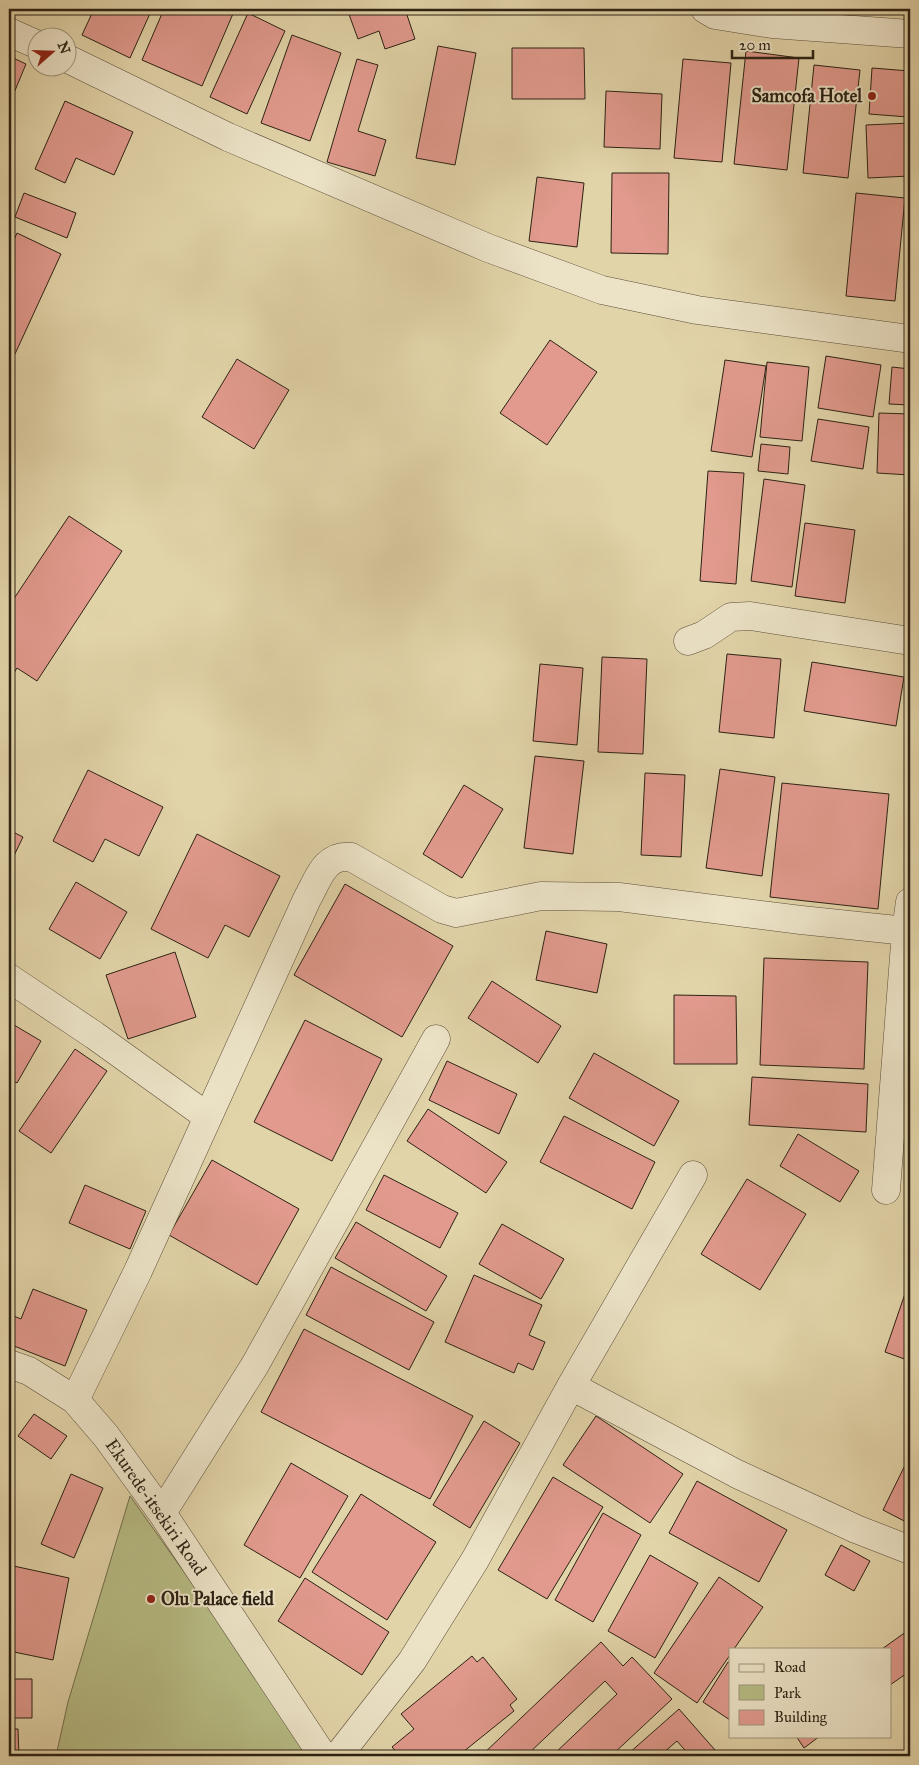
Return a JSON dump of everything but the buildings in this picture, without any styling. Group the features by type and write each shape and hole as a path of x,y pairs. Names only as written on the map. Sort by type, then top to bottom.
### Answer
{"street":[{"path":"704,9 715,15 772,24 910,34"},
{"path":"9,32 28,41"},
{"path":"78,65 228,137 488,248 602,290 697,310 910,339"},
{"path":"688,641 704,635 731,617 750,616 910,641"},
{"path":"75,1400 138,1271 307,899 331,860 341,856 351,857 442,909 456,912 541,896 619,897 906,931"},
{"path":"886,1190 906,931 910,902"},
{"path":"9,978 208,1117"},
{"path":"162,1513 255,1365 436,1039"},
{"path":"338,1756 412,1661 475,1560 571,1386 693,1175"},
{"name":"Ekurede-itsekiri Road","path":"9,1364 29,1372 75,1400 106,1436 162,1513 324,1756"},
{"path":"571,1386 737,1474 856,1529 910,1550"}],"green space":[{"name":"Olu Palace field","path":"130,1496 315,1756 56,1756 68,1702"}],"place":[{"name":"Samcofa Hotel","path":"872,96"},
{"name":"Olu Palace field","path":"151,1599"}]}
